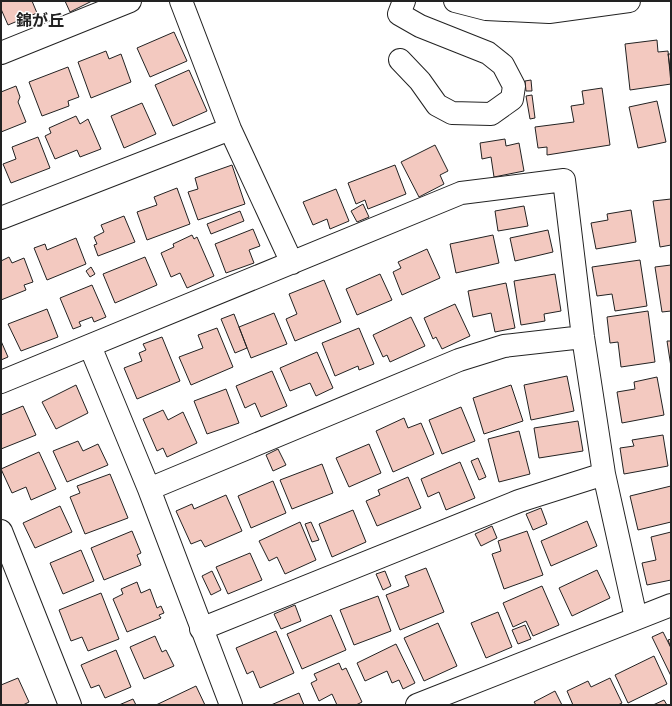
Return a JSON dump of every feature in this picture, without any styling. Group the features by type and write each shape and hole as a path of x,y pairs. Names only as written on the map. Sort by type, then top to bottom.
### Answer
{"street":[{"path":"1,53 130,1"},
{"path":"181,1 230,129 292,263"},
{"path":"400,60 420,81 437,104 452,113 491,114 512,99 514,86 503,65 488,53 420,26 399,14 404,1"},
{"path":"455,1 486,9 549,12 629,1"},
{"path":"1,218 230,129"},
{"path":"1,382 461,193 564,180 583,337 604,474 636,618"},
{"path":"149,489 459,360 504,346 583,337"},
{"path":"90,346 149,489 231,705"},
{"path":"201,628 519,501 604,474"},
{"path":"1,531 70,705"},
{"path":"417,705 447,700 636,618 671,605"}],"building":[{"path":"1,1 32,1 37,13 8,25 1,9"},
{"path":"65,1 92,1 70,12"},
{"path":"174,32 187,61 150,77 137,48"},
{"path":"657,40 658,52 668,51 671,84 630,90 625,44"},
{"path":"106,51 109,59 121,54 131,82 91,98 78,62"},
{"path":"668,54 671,54 671,75"},
{"path":"68,67 79,97 68,101 69,106 42,116 29,82"},
{"path":"189,70 207,111 173,126 155,85"},
{"path":"531,80 532,91 526,91 525,81"},
{"path":"16,86 20,97 18,102 26,122 1,132 1,92"},
{"path":"602,88 610,145 547,155 547,147 538,148 535,127 574,122 571,106 584,104 582,91"},
{"path":"532,95 535,118 530,119 526,96"},
{"path":"657,101 666,142 638,148 629,107"},
{"path":"142,103 156,134 124,148 111,116"},
{"path":"76,116 80,124 88,119 101,149 80,157 77,150 55,159 45,136 51,133 49,128"},
{"path":"38,137 50,168 11,183 3,164 16,159 12,147"},
{"path":"505,139 506,146 519,143 524,171 494,177 491,157 482,159 480,143"},
{"path":"435,145 448,171 440,175 444,184 419,197 401,162"},
{"path":"232,165 245,204 198,220 188,192 198,189 195,178"},
{"path":"395,165 406,194 368,209 365,200 356,204 348,183"},
{"path":"177,188 190,224 147,240 137,212 157,205 154,197"},
{"path":"336,189 349,221 330,229 327,219 313,225 303,202"},
{"path":"671,199 671,245 660,247 653,201"},
{"path":"363,204 369,217 357,222 351,211"},
{"path":"524,206 528,226 498,231 495,211"},
{"path":"631,210 636,242 596,249 591,223 608,220 607,214"},
{"path":"240,211 244,221 211,234 207,224"},
{"path":"124,216 135,242 98,256 94,245 97,244 94,237 104,232 101,225"},
{"path":"253,229 260,246 249,250 254,263 226,273 215,244"},
{"path":"548,230 553,252 515,261 510,238"},
{"path":"192,235 194,239 197,237 214,276 187,288 180,273 171,277 161,253 174,247 173,244"},
{"path":"493,235 499,263 456,273 450,244"},
{"path":"76,238 86,264 47,280 34,248 45,244 47,250"},
{"path":"427,249 440,278 402,295 393,272 401,268 398,262"},
{"path":"9,257 12,263 24,258 33,282 24,285 26,290 1,300 1,261"},
{"path":"145,257 157,285 115,303 103,274"},
{"path":"640,260 647,306 615,311 612,294 597,296 592,267"},
{"path":"671,265 671,311 662,312 655,267"},
{"path":"91,267 95,274 90,277 86,271"},
{"path":"380,274 392,300 357,315 346,289"},
{"path":"555,274 561,311 544,314 545,321 521,325 514,281"},
{"path":"324,280 341,322 295,341 286,319 297,314 289,294"},
{"path":"506,283 515,328 495,332 491,313 473,317 468,291"},
{"path":"92,285 106,317 94,322 92,317 79,322 81,326 73,329 60,298"},
{"path":"455,304 470,336 442,349 436,337 433,339 424,318"},
{"path":"47,309 58,337 21,351 8,324"},
{"path":"648,311 655,362 621,367 618,342 610,343 607,317"},
{"path":"274,313 287,344 251,358 239,327"},
{"path":"234,314 247,348 235,353 221,319"},
{"path":"411,317 425,346 390,362 387,355 383,357 373,335"},
{"path":"217,328 233,367 191,385 179,357 203,348 198,335"},
{"path":"359,328 374,364 359,370 358,366 335,376 322,343"},
{"path":"162,337 180,381 137,399 124,368 142,361 139,353 146,350 143,344"},
{"path":"1,341 8,357 1,360"},
{"path":"667,341 671,341 671,367"},
{"path":"317,352 333,388 316,396 310,383 290,391 280,368"},
{"path":"272,371 287,406 261,417 255,403 245,408 236,386"},
{"path":"567,376 574,411 531,420 524,385"},
{"path":"657,377 664,415 622,423 617,392 635,389 634,382"},
{"path":"76,385 88,413 56,429 42,402"},
{"path":"511,385 523,421 484,434 473,398"},
{"path":"226,389 239,423 207,434 194,401"},
{"path":"23,406 36,435 1,449 1,415"},
{"path":"461,407 475,441 442,454 429,420"},
{"path":"163,410 168,420 183,412 197,443 167,457 163,448 157,451 143,419"},
{"path":"404,418 408,428 421,423 434,454 393,472 376,431"},
{"path":"578,421 583,451 539,458 534,428"},
{"path":"519,431 530,474 499,482 488,439"},
{"path":"663,435 668,466 624,474 620,448 634,446 632,440"},
{"path":"78,441 83,451 98,444 108,465 67,482 53,451"},
{"path":"369,444 381,473 349,487 336,458"},
{"path":"278,449 286,465 273,471 266,455"},
{"path":"39,452 56,489 31,500 26,487 12,493 1,469"},
{"path":"478,458 486,477 479,480 471,461"},
{"path":"460,462 475,498 446,510 439,492 428,497 421,479"},
{"path":"322,464 333,493 292,509 280,480"},
{"path":"110,474 128,518 85,534 70,497 80,493 77,486"},
{"path":"408,477 421,508 377,526 366,501 380,495 378,490"},
{"path":"273,481 286,513 251,528 238,496"},
{"path":"671,486 671,522 638,530 630,496"},
{"path":"226,495 242,531 205,547 201,540 191,544 176,511 192,504 194,509"},
{"path":"60,506 72,532 35,548 23,523"},
{"path":"541,508 547,524 533,530 526,514"},
{"path":"353,510 366,542 332,557 319,524"},
{"path":"587,521 597,546 551,566 541,541"},
{"path":"300,522 316,560 285,574 277,557 269,561 259,541"},
{"path":"311,522 319,540 312,542 305,524"},
{"path":"492,526 497,538 481,546 475,534"},
{"path":"132,531 141,553 137,555 141,565 104,580 91,548"},
{"path":"527,531 543,575 504,589 492,554 501,551 498,541"},
{"path":"671,532 671,580 647,585 642,563 656,560 651,537"},
{"path":"81,550 94,581 63,594 50,563"},
{"path":"250,553 262,580 228,594 216,567"},
{"path":"426,568 444,612 400,630 386,595 409,586 405,576"},
{"path":"597,570 610,598 572,616 559,588"},
{"path":"212,571 221,590 211,595 202,576"},
{"path":"385,571 391,586 383,590 376,574"},
{"path":"137,582 141,593 150,589 157,608 161,606 164,613 159,615 161,618 127,632 113,599 123,594 121,589"},
{"path":"542,586 559,625 533,636 526,621 513,627 503,603"},
{"path":"101,593 119,639 88,651 82,637 71,641 59,610"},
{"path":"378,596 391,631 354,645 340,610"},
{"path":"295,605 301,621 281,629 274,614"},
{"path":"498,612 512,647 486,658 471,623"},
{"path":"331,615 346,650 302,669 287,634"},
{"path":"438,623 457,666 424,681 404,638"},
{"path":"525,625 531,639 518,644 512,630"},
{"path":"276,631 294,673 260,688 253,671 247,674 236,648"},
{"path":"663,632 671,648 671,676 652,637"},
{"path":"155,636 162,652 166,650 174,666 144,679 130,647"},
{"path":"671,639 671,648 668,640"},
{"path":"396,644 415,683 403,689 399,680 392,683 387,671 365,681 357,663"},
{"path":"116,650 131,687 105,698 99,685 91,688 81,665"},
{"path":"654,656 667,684 628,703 615,675"},
{"path":"339,663 342,670 346,668 362,702 356,705 337,705 332,694 319,701 311,683 317,680 314,674"},
{"path":"18,678 29,702 23,705 1,705 1,685"},
{"path":"610,678 622,703 618,705 573,705 567,691 588,681 591,687"},
{"path":"196,686 205,705 156,705"},
{"path":"555,691 562,705 536,705 534,702"},
{"path":"299,693 304,705 271,705"},
{"path":"133,699 136,705 119,705"},
{"path":"664,700 667,705 653,705"}],"district":[{"name":"錦が丘","path":"40,20"}]}
